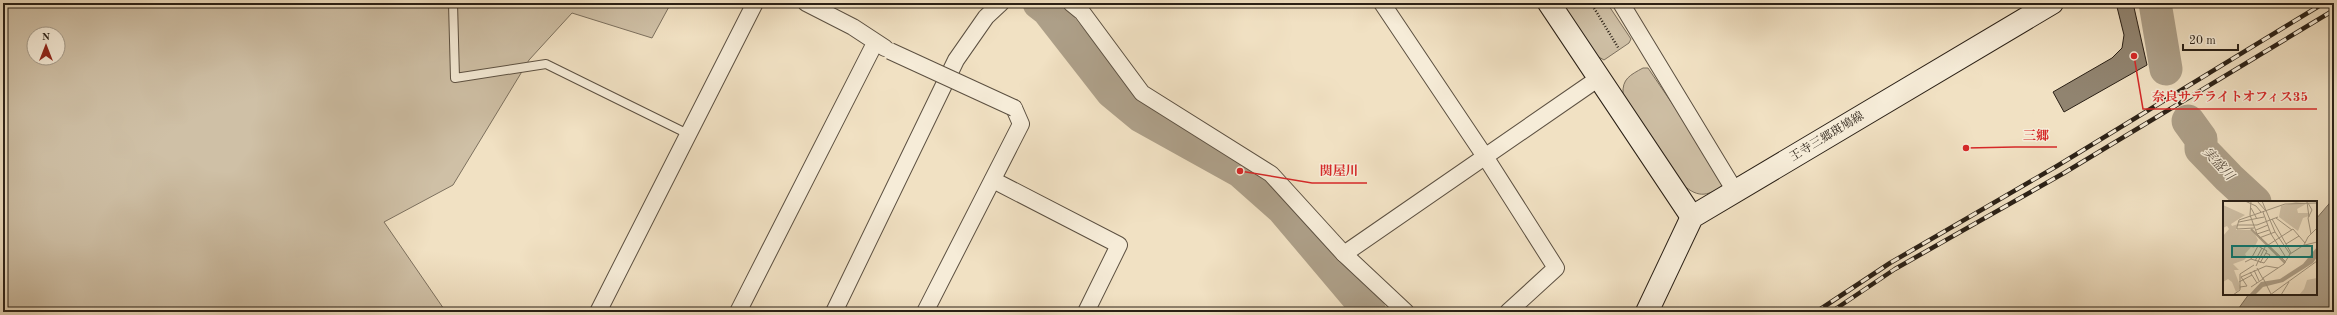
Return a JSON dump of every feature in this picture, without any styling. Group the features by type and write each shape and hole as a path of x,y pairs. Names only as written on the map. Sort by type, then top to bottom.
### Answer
{"main road":[{"path":"1549,3 1692,217 1647,312"},
{"name":"王寺三郷斑鳩線","path":"1692,217 2052,3"}],"street":[{"path":"598,312 755,3"},
{"path":"806,3 853,27 875,43 890,51 1014,108 1021,124 925,312"},
{"path":"834,312 956,60 986,17 1002,3"},
{"path":"1071,3 1082,12 1142,93 1271,174 1344,254 1406,312"},
{"path":"1382,3 1486,158 1556,268 1508,312"},
{"path":"1621,3 1735,191"},
{"path":"738,312 875,43"},
{"path":"1344,254 1486,158 1599,78"},
{"path":"993,180 1119,245 1086,312"}],"lane":[{"path":"453,3 455,78 546,64 688,134"}],"path":[{"path":"1591,3 1619,49"}],"shaded area":[{"path":"3,3 671,3 652,38 572,13 529,60 453,185 384,222 446,312 3,312"},
{"path":"1561,3 1607,3 1631,39 1629,43 1604,60 1597,56"},
{"path":"1643,68 1648,68 1727,184 1709,193 1699,194 1688,189 1682,184 1623,94 1625,81 1634,73"},
{"path":"2334,198 2334,312 2236,312 2248,295 2317,295 2317,218"}],"building":[{"path":"2116,3 2133,3 2147,65 2064,112 2053,92 2112,58 2122,48 2124,35"}],"waterway":[{"path":"1039,3 1048,10 1112,92 1141,116 1240,171 1283,209 1370,312"},
{"name":"実盛川","path":"2155,3 2166,69"},
{"name":"実盛川","path":"2188,121 2201,139 2201,149 2254,201"}],"railway":[{"path":"1816,312 1890,263 2057,166 2324,3"},
{"path":"1831,312 1895,269 2064,173 2334,10"}],"place":[{"name":"奈良サテライトオフィス35","path":"2134,56"},
{"name":"三郷","path":"1966,148"},
{"name":"関屋川","path":"1240,171"}]}
